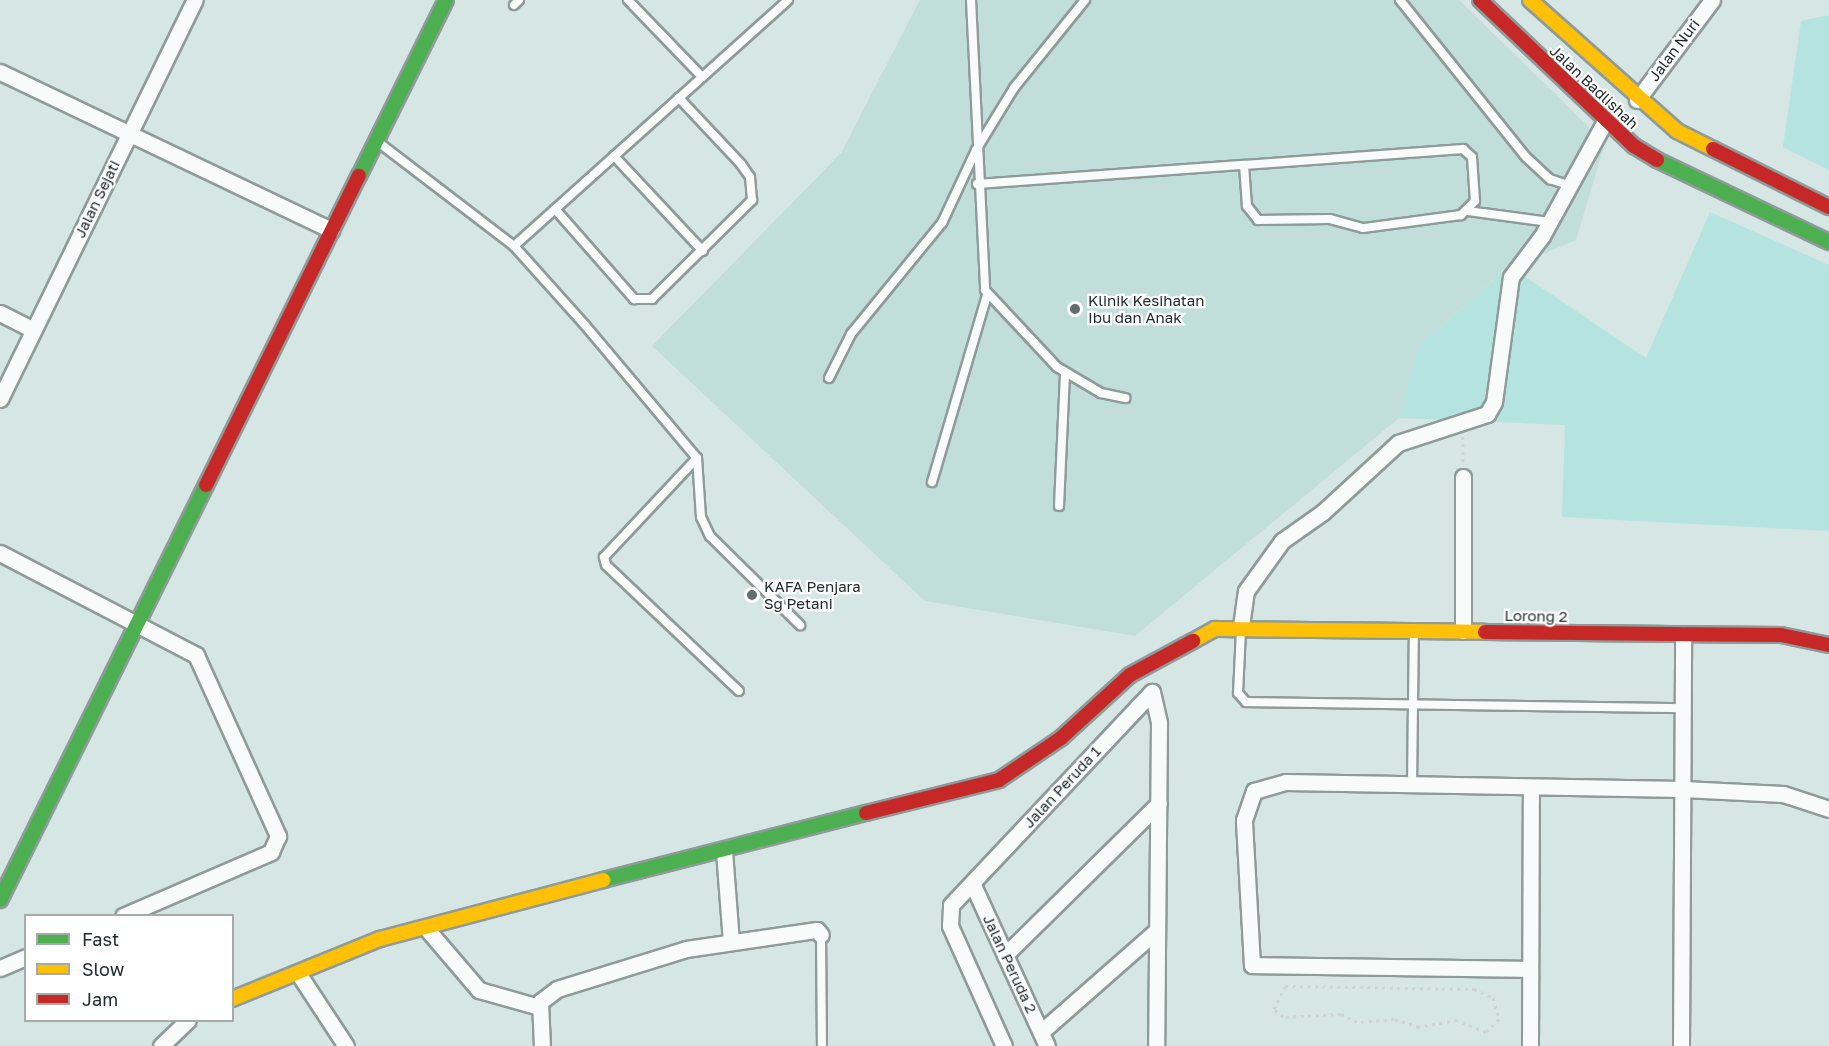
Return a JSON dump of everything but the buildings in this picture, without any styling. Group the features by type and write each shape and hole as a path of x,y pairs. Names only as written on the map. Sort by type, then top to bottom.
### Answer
{"street":[{"name":"Jalan Sejati","path":"0,399 195,0"},
{"path":"0,900 446,0"},
{"name":"Jalan Badlishah","path":"1480,0 1604,123 1691,180 1829,242"},
{"name":"Jalan Badlishah","path":"1530,0 1637,100 1697,144 1829,207"},
{"name":"Jalan Nuri","path":"1637,100 1712,0"},
{"path":"0,72 130,131 331,230"},
{"path":"234,998 380,939 999,780 1061,738 1121,681 1215,628 1241,626 1246,591 1282,541 1323,512 1398,443 1487,414 1494,402 1511,277 1549,222 1604,123"},
{"path":"0,313 33,330"},
{"path":"1463,477 1463,631"},
{"path":"0,553 137,623 202,661 278,843 271,852 125,914"},
{"name":"Lorong 2","path":"1241,626 1414,631 1781,635 1829,645"},
{"path":"1681,1046 1683,634"},
{"name":"Jalan Peruda 1","path":"1004,1046 950,926 951,905 1152,692 1159,723 1159,802"},
{"path":"1529,969 1267,969 1248,960 1244,820 1254,791 1286,782 1683,789 1783,794 1829,809"},
{"path":"1530,1046 1531,787"},
{"path":"1156,1045 1159,802"},
{"path":"1005,955 1159,802"},
{"path":"724,850 731,941"},
{"name":"Jalan Peruda 2","path":"972,883 1044,1039"},
{"path":"426,928 479,990 539,1007"},
{"path":"542,1046 539,1007 557,989 686,949 817,930 821,934"},
{"path":"1044,1039 1157,930"},
{"path":"0,968 24,958"},
{"path":"298,973 346,1046"},
{"path":"161,1046 186,1022"}],"lane":[{"path":"628,0 702,77"},
{"path":"514,246 788,0"},
{"path":"932,482 987,295 977,184 971,0"},
{"path":"829,378 851,334 942,223 976,150 1014,88 1085,0"},
{"path":"1400,0 1526,157 1550,179 1570,186"},
{"path":"555,209 642,302 652,299 753,200 754,189 741,164 679,98"},
{"path":"377,141 514,246 697,458 704,526 800,625"},
{"path":"977,184 1463,149 1472,157 1476,191 1468,211"},
{"path":"614,156 703,251"},
{"path":"1244,165 1246,206 1258,220 1319,218 1364,228 1468,211 1549,222"},
{"path":"987,295 1065,373 1101,393 1125,398"},
{"path":"1059,506 1065,373"},
{"path":"697,458 604,557 606,565 739,691"},
{"path":"1241,626 1240,700 1413,708 1683,708"},
{"path":"1412,785 1414,631"},
{"path":"821,934 822,1046"}],"path":[{"path":"1463,422 1463,477"},
{"path":"1285,986 1474,989 1486,991 1498,1009 1496,1027 1486,1032 1457,1020 1419,1027 1394,1019 1375,1023 1341,1014 1283,1017 1274,1009 1285,986"}],"shaded area":[{"name":"Klinik Kesihatan Ibu dan Anak","path":"920,0 1459,0 1605,143 1576,240 1503,271 1419,346 1399,418 1135,636 925,601 652,346 841,153"},
{"path":"1829,15 1829,170 1783,147 1801,21"},
{"path":"1710,212 1829,265 1829,531 1562,517 1565,425 1399,418 1419,346 1509,266 1646,358"}],"traffic: fast":[{"path":"359,176 446,0"},
{"path":"1657,160 1829,242"},
{"path":"0,900 206,485"},
{"path":"603,880 866,813"}],"traffic: slow":[{"path":"1530,0 1677,131 1713,149"},
{"path":"1193,641 1215,629 1485,632"},
{"path":"234,998 380,939 603,880"}],"traffic: jam":[{"path":"1480,0 1634,146 1657,160"},
{"path":"1713,149 1829,207"},
{"path":"206,485 359,176"},
{"path":"1485,632 1781,635 1829,645"},
{"path":"866,813 999,780 1061,738 1130,675 1193,641"}],"place":[{"name":"Klinik Kesihatan Ibu dan Anak","path":"1075,309"},
{"name":"KAFA Penjara Sg Petani","path":"752,595"}]}
